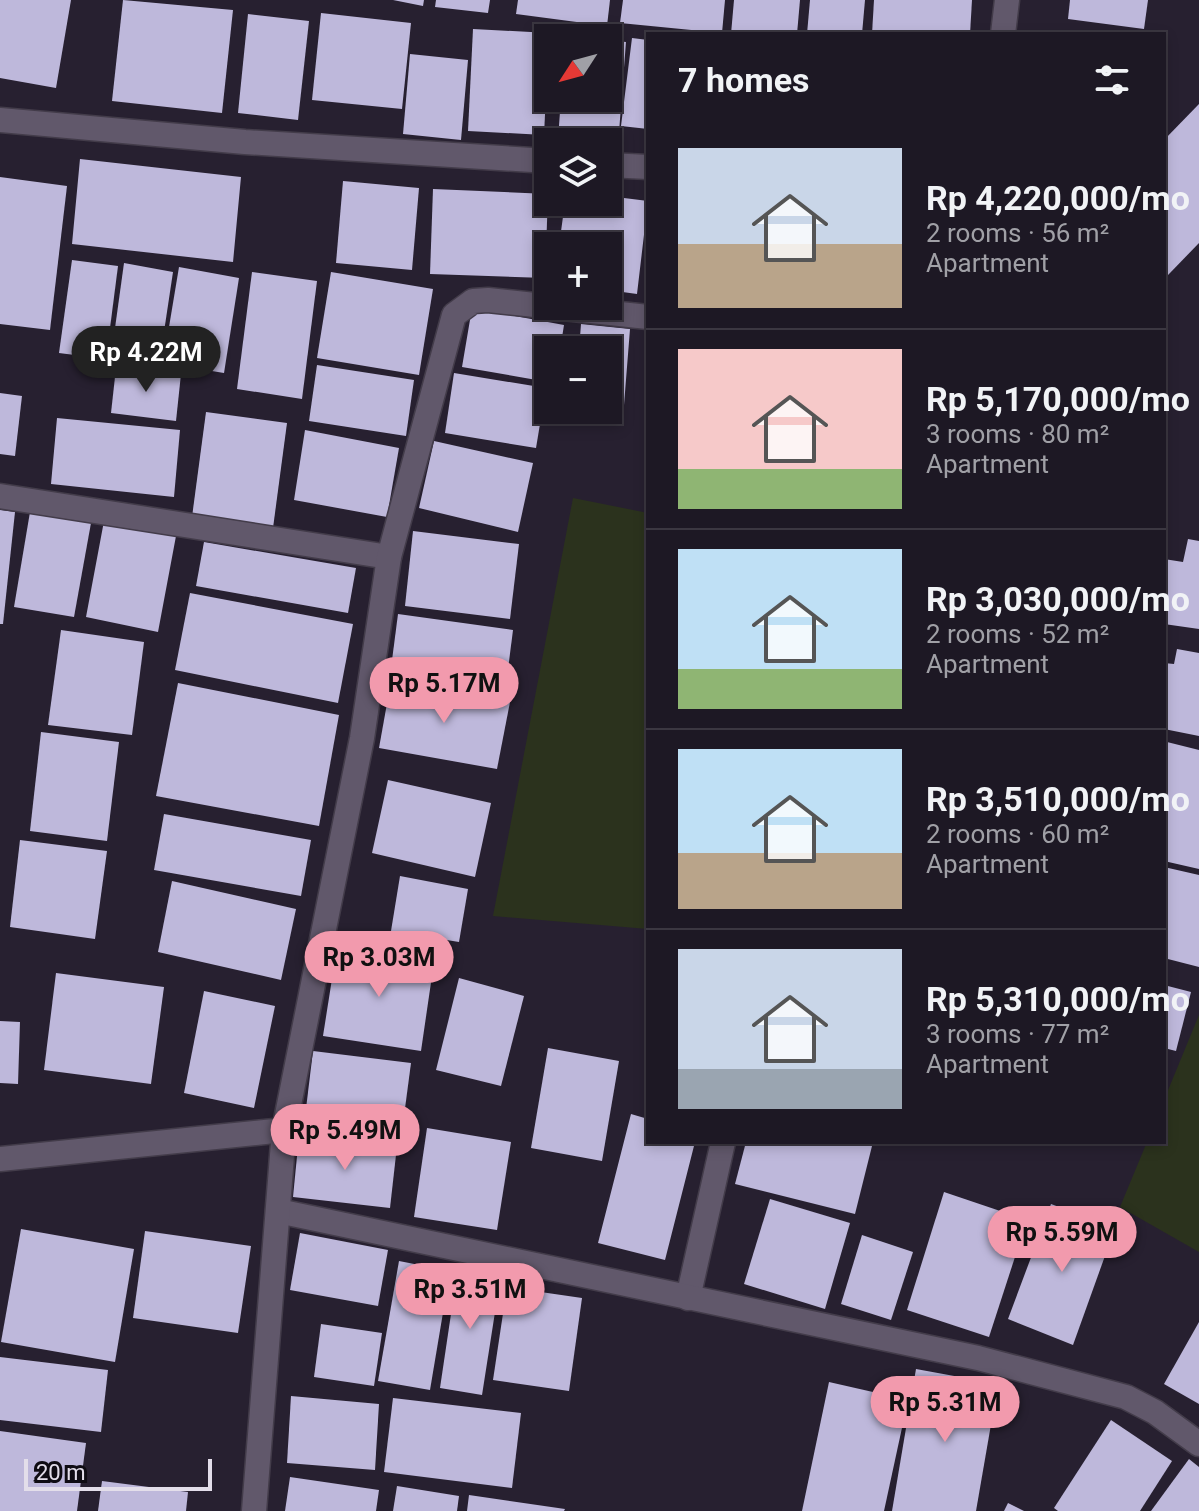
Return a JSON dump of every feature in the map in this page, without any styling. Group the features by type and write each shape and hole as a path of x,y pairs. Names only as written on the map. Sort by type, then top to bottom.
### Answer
{"street":[{"path":"1003,32 1007,0"},
{"path":"0,120 245,142 534,160"},
{"path":"622,166 646,167"},
{"path":"254,1511 284,1130 362,738 389,557 454,315 473,301 488,300 646,317"},
{"path":"0,496 389,557"},
{"path":"0,1159 284,1130"},
{"path":"688,1298 723,1144"},
{"path":"278,1211 978,1358 1126,1397 1155,1412 1199,1444"}],"green space":[{"path":"573,498 646,513 646,929 493,916"},
{"path":"1199,1015 1199,1252 1120,1207 1146,1144 1166,1144 1166,1095"}],"building":[{"path":"0,0 71,0 56,88 0,78"},
{"path":"123,0 233,10 222,113 112,101"},
{"path":"393,0 424,0 423,6"},
{"path":"436,0 490,0 488,13 435,7"},
{"path":"518,0 610,0 607,24 516,14"},
{"path":"623,0 725,0 722,32 620,23"},
{"path":"734,0 800,0 797,32 731,32"},
{"path":"810,0 865,0 862,32 807,32"},
{"path":"874,0 972,0 970,32 872,32"},
{"path":"1070,0 1148,0 1144,29 1068,19"},
{"path":"321,13 411,23 402,109 312,100"},
{"path":"248,14 309,21 298,120 238,113"},
{"path":"473,29 534,32 534,112 545,112 544,128 534,128 534,134 468,131"},
{"path":"632,38 646,40 646,129 621,126"},
{"path":"622,42 626,42 622,94"},
{"path":"410,54 468,60 461,140 403,134"},
{"path":"1199,104 1199,243 1168,275 1166,274 1166,138"},
{"path":"560,112 621,112 619,128 559,128"},
{"path":"80,159 241,177 233,262 72,244"},
{"path":"0,177 67,186 50,330 0,324"},
{"path":"343,181 419,188 412,270 336,263"},
{"path":"433,189 534,193 534,216 547,216 547,232 534,232 534,278 430,274"},
{"path":"622,198 646,201 637,294 622,292 622,232 561,232 563,216 622,216"},
{"path":"72,260 118,266 106,359 59,353"},
{"path":"124,263 173,272 159,365 111,357"},
{"path":"179,267 239,278 224,373 163,363"},
{"path":"252,272 317,281 302,399 237,389"},
{"path":"331,272 433,289 419,375 317,358"},
{"path":"472,308 564,325 562,336 534,336 534,380 462,367"},
{"path":"581,324 630,329 624,405 622,336 580,336"},
{"path":"317,365 414,380 406,436 309,421"},
{"path":"116,368 181,374 176,421 111,413"},
{"path":"454,373 534,386 534,424 540,424 536,448 445,433"},
{"path":"0,393 22,396 15,456 0,454"},
{"path":"206,412 287,423 273,528 192,517"},
{"path":"57,418 180,430 174,497 51,484"},
{"path":"305,430 399,448 387,517 294,500"},
{"path":"434,441 533,463 518,532 419,508"},
{"path":"0,510 15,512 3,624 0,624"},
{"path":"30,512 91,523 74,617 14,607"},
{"path":"104,521 176,536 158,632 86,617"},
{"path":"413,531 519,544 510,619 405,606"},
{"path":"1188,539 1199,541 1199,629 1166,624 1166,559 1183,562"},
{"path":"204,542 356,568 348,613 196,586"},
{"path":"190,593 353,624 338,703 175,670"},
{"path":"398,614 513,630 506,685 391,668"},
{"path":"61,630 144,642 132,735 48,725"},
{"path":"1177,649 1199,653 1199,736 1166,729 1166,663 1174,664"},
{"path":"391,681 510,702 497,769 379,748"},
{"path":"178,683 339,715 319,826 156,796"},
{"path":"41,732 119,742 107,841 30,831"},
{"path":"1167,742 1199,750 1199,869 1166,861"},
{"path":"388,780 491,803 475,877 372,853"},
{"path":"164,814 311,840 301,896 154,870"},
{"path":"20,840 107,851 95,939 10,927"},
{"path":"1166,867 1199,875 1199,967 1166,959"},
{"path":"400,876 468,889 459,942 391,931"},
{"path":"172,881 296,909 281,980 158,952"},
{"path":"337,947 434,962 421,1051 323,1036"},
{"path":"56,973 164,987 151,1084 44,1070"},
{"path":"459,978 524,996 501,1086 436,1070"},
{"path":"1166,986 1191,992 1176,1051 1166,1048"},
{"path":"204,991 275,1006 254,1108 184,1093"},
{"path":"0,1021 20,1022 18,1084 0,1083"},
{"path":"548,1048 619,1061 602,1161 531,1148"},
{"path":"313,1051 411,1063 402,1131 305,1117"},
{"path":"631,1114 646,1118 646,1144 694,1144 665,1260 598,1243"},
{"path":"427,1128 511,1142 497,1230 414,1217"},
{"path":"299,1136 397,1146 390,1208 293,1197"},
{"path":"745,1144 872,1144 855,1214 735,1184"},
{"path":"944,1192 1027,1220 989,1337 907,1310"},
{"path":"770,1199 850,1223 825,1309 744,1284"},
{"path":"1051,1204 1115,1228 1073,1345 1008,1319"},
{"path":"21,1229 134,1249 115,1362 1,1342"},
{"path":"145,1231 251,1246 238,1333 133,1318"},
{"path":"300,1233 388,1250 378,1306 290,1290"},
{"path":"862,1235 913,1252 891,1320 841,1304"},
{"path":"399,1261 450,1271 430,1390 378,1381"},
{"path":"458,1267 501,1274 482,1395 440,1388"},
{"path":"507,1287 582,1298 569,1391 493,1380"},
{"path":"1199,1322 1199,1404 1164,1384"},
{"path":"321,1324 382,1333 374,1386 314,1377"},
{"path":"0,1357 108,1370 101,1432 0,1420"},
{"path":"916,1369 998,1384 976,1511 892,1511"},
{"path":"829,1382 908,1400 884,1511 802,1511"},
{"path":"291,1396 379,1404 375,1470 287,1463"},
{"path":"393,1398 521,1413 512,1488 384,1472"},
{"path":"1111,1420 1172,1461 1140,1511 1058,1511 1054,1508"},
{"path":"0,1431 86,1443 77,1511 0,1511"},
{"path":"1189,1459 1199,1467 1199,1511 1151,1511"},
{"path":"290,1477 379,1490 376,1511 285,1511"},
{"path":"102,1481 188,1492 186,1511 98,1511"},
{"path":"397,1486 459,1496 457,1511 393,1511"},
{"path":"469,1495 565,1509 467,1511"},
{"path":"1008,1503 1024,1511 1004,1511"}]}
